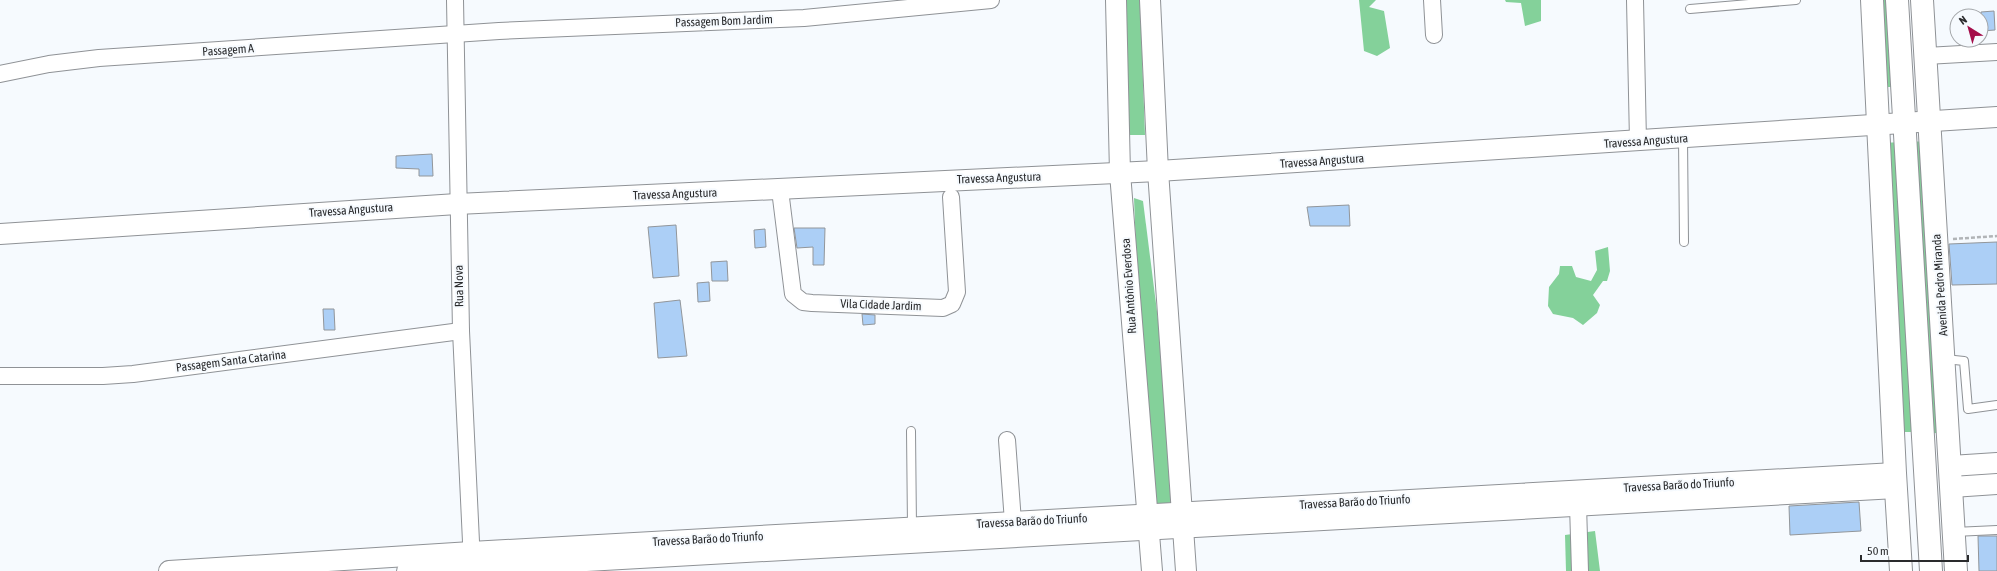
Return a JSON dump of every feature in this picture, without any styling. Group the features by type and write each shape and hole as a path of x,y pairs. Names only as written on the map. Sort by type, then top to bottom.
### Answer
{"main road":[{"path":"1872,0 1901,571"},
{"path":"1897,0 1931,571"},
{"name":"Avenida Pedro Miranda","path":"1922,0 1931,121 1952,476 1956,571"}],"street":[{"name":"Rua Nova","path":"455,0 457,204 461,331 472,563"},
{"name":"Passagem Bom Jardim","path":"456,34 804,18 991,0"},
{"name":"Rua Antônio Everdosa","path":"1116,0 1120,173 1152,571"},
{"path":"1150,0 1158,171 1186,571"},
{"path":"1432,0 1434,35"},
{"path":"1635,0 1638,141"},
{"name":"Passagem A","path":"0,74 48,64 99,58 456,34"},
{"path":"1926,56 1997,52"},
{"name":"Travessa Angustura","path":"0,234 457,204 780,190 950,188 1120,173 1997,117"},
{"name":"Vila Cidade Jardim","path":"780,190 792,294 803,302 943,308 952,304 957,292 950,188"},
{"name":"Passagem Santa Catarina","path":"0,376 103,376 133,374 461,331"},
{"path":"1007,440 1013,522"},
{"path":"1952,476 1997,463"},
{"path":"1952,476 1997,484"},
{"name":"Travessa Barão do Triunfo","path":"407,571 472,563 624,552 1896,480"},
{"name":"Travessa Barão do Triunfo","path":"1551,499 1578,505 1896,480"},
{"path":"1578,505 1580,571"},
{"name":"Travessa Barão do Triunfo","path":"831,540 912,528 1013,522 1147,522"},
{"name":"Travessa Barão do Triunfo","path":"169,571 472,563"}],"lane":[{"path":"1690,9 1796,0"},
{"path":"1683,138 1684,242"},
{"path":"1944,359 1964,361 1968,409 1997,405"},
{"path":"911,431 912,528"},
{"path":"1954,532 1997,530"}],"path":[{"path":"1937,239 1997,236"}],"green space":[{"path":"1121,0 1140,0 1145,135 1128,135"},
{"path":"1359,0 1376,0 1369,7 1384,11 1390,48 1377,56 1364,51"},
{"path":"1505,0 1541,0 1541,21 1525,26 1521,3 1506,2"},
{"path":"1878,0 1892,0 1897,87 1883,87"},
{"path":"1926,141 1944,432 1928,434 1910,142"},
{"path":"1901,142 1918,432 1898,432 1883,143"},
{"path":"1134,198 1143,201 1181,501 1146,506"},
{"path":"1608,247 1610,271 1607,281 1603,281 1593,295 1600,305 1597,313 1583,325 1573,318 1553,314 1548,306 1549,287 1559,274 1560,266 1572,266 1576,277 1591,281 1597,270 1595,251"},
{"path":"1595,531 1600,571 1566,571 1565,535"}],"building":[{"path":"1989,11 1994,11 1995,30 1989,30"},
{"path":"432,154 433,176 419,176 419,169 396,168 396,156"},
{"path":"1349,205 1350,226 1310,226 1307,207"},
{"path":"676,225 679,276 653,278 648,227"},
{"path":"794,228 825,228 824,265 813,265 813,247 797,248"},
{"path":"765,229 766,247 755,248 754,230"},
{"path":"1997,242 1997,284 1952,285 1949,244"},
{"path":"727,261 728,281 712,281 711,262"},
{"path":"709,282 710,301 698,302 697,283"},
{"path":"680,300 687,356 658,358 654,303"},
{"path":"323,309 334,309 335,330 324,330"},
{"path":"862,314 875,315 875,324 863,325"},
{"path":"1859,502 1861,531 1790,535 1789,506"},
{"path":"1978,536 1997,536 1997,571 1979,571"}]}
